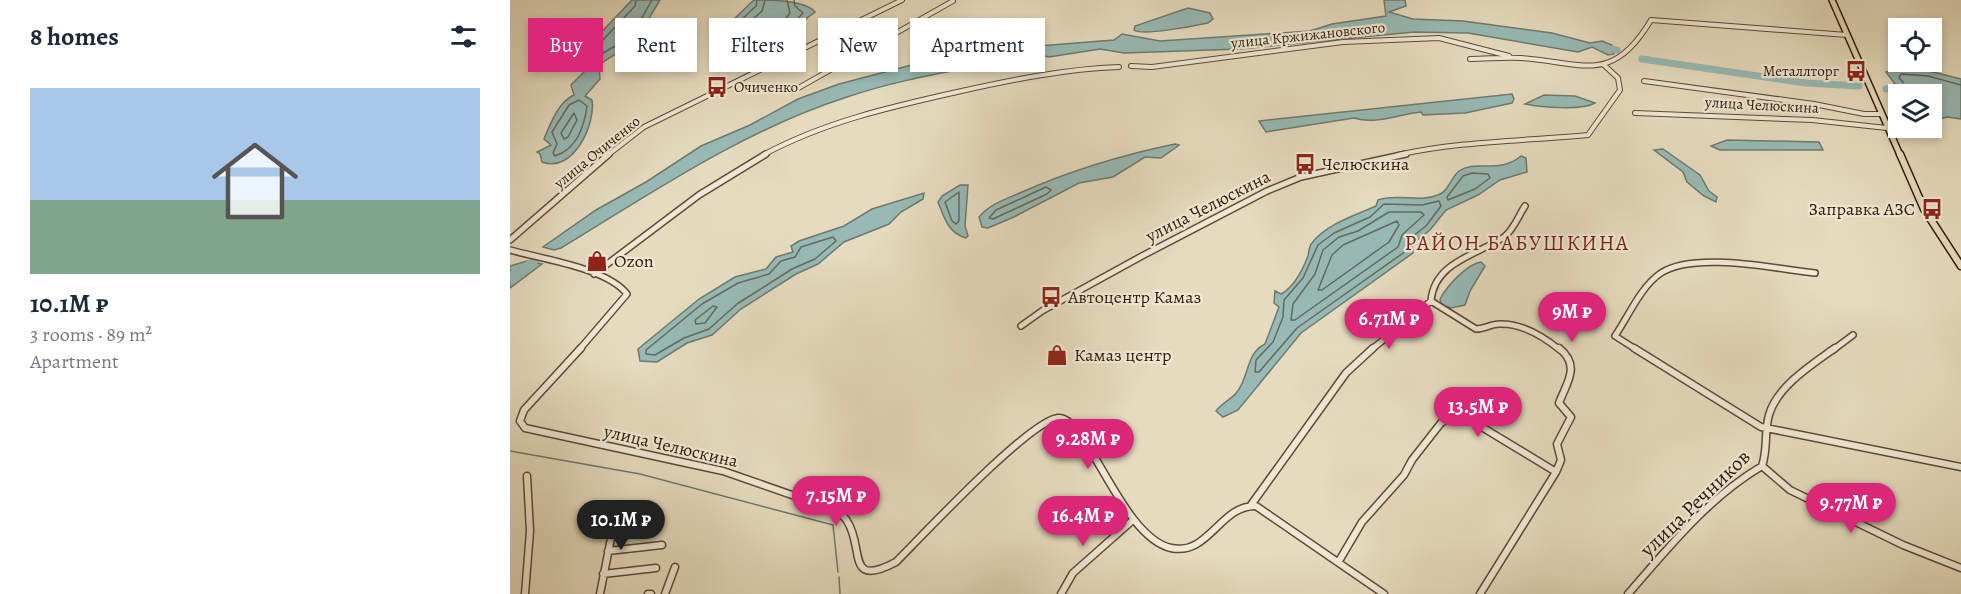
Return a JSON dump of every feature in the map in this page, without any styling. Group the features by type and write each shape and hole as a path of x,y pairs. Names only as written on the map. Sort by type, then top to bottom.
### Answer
{"main road":[{"path":"1832,0 1924,209 1961,266"}],"street":[{"name":"улица Очиченко","path":"510,240 617,147 644,127 902,0"},
{"path":"793,91 876,42 954,1"},
{"path":"1604,65 1629,46 1645,30 1651,20 1847,35"},
{"name":"улица Кржижановского","path":"1131,66 1152,67 1343,42 1439,38 1450,39 1467,47 1522,58 1591,66 1604,65"},
{"name":"улица Кржижановского","path":"1470,59 1522,58"},
{"name":"улица Челюскина","path":"1021,326 1042,310 1142,256 1267,191 1307,175 1424,151 1510,140 1529,141 1587,135 1620,90 1618,78 1604,65"},
{"path":"510,250 594,274 681,206 758,158 814,130 917,101 986,86 1046,75 1119,67"},
{"name":"улица Челюскина","path":"1644,81 1818,104 1858,115 1882,114"},
{"name":"улица Челюскина","path":"1635,113 1812,120 1887,128"},
{"name":"улица Челюскина","path":"594,274 622,286 627,294 621,304 524,410 520,421 525,428 723,471 832,509 846,519 856,561 860,569 868,574 882,572 896,562 1012,447 1047,422 1058,418 1069,420 1079,429 1133,520 1147,535 1161,544 1185,549 1199,545 1233,512 1251,505 1346,373 1391,331 1417,314 1431,301 1432,286 1444,272 1476,250 1506,236 1526,206"},
{"path":"1815,273 1698,262 1669,270 1654,280 1615,336 1638,348 1734,412 1769,430 1961,466"},
{"path":"1431,301 1476,329 1497,324 1531,332 1557,346 1568,357 1572,374 1559,403 1571,417 1557,444 1561,460 1556,472 1480,594"},
{"name":"улица Речников","path":"1628,594 1685,531 1744,476 1762,466 1769,441 1771,409 1790,385 1853,335"},
{"path":"1339,561 1362,522 1404,475 1441,423 1454,413 1464,415 1556,472"},
{"path":"1762,466 1790,490 1903,545 1961,568"},
{"path":"525,594 530,531 526,476"},
{"path":"1251,505 1261,508 1384,594"},
{"path":"1061,594 1073,573 1133,520"},
{"path":"600,594 613,528 656,524"},
{"path":"608,551 662,545"},
{"path":"665,594 675,567"},
{"path":"603,574 656,568"}],"water":[{"path":"632,0 660,0 649,18 615,18 615,54 603,62 603,31"},
{"path":"754,0 796,3 815,12 806,19 735,18"},
{"path":"1384,0 1405,0 1406,6 1389,12 1413,19 1463,21 1552,33 1590,43 1602,41 1612,45 1614,54 1608,55 1592,47 1578,52 1468,33 1414,32 1240,49 1124,53 1100,49 1045,56 1045,45 1114,40 1122,34 1160,41 1310,31 1332,24 1386,16"},
{"path":"1188,8 1210,13 1213,19 1208,23 1169,30 1139,32 1134,30 1135,26"},
{"path":"910,65 910,72 946,72 847,97 772,127 665,184 561,248 554,250 543,247 596,210 646,182 701,146 750,125 798,99 839,84 885,72 898,72 898,69"},
{"path":"584,72 600,72 600,79 585,96 592,100 592,110 590,122 580,144 563,161 553,164 542,162 537,152 551,145 544,139 555,114 568,98 574,95 571,85"},
{"path":"1886,72 1933,72 1961,79 1961,119 1942,118 1942,84 1895,84"},
{"path":"1512,94 1514,99 1512,103 1465,113 1423,115 1421,112 1371,120 1354,118 1266,132 1259,121"},
{"path":"1544,95 1575,96 1595,103 1571,108 1525,104"},
{"path":"1727,140 1819,142 1823,150 1720,150 1711,146"},
{"path":"1175,144 1179,145 1161,158 1145,157 1113,177 1079,183 1014,217 988,228 982,227 979,217 983,212 1010,197 1097,164"},
{"path":"1663,149 1700,175 1709,191 1717,197 1716,202 1704,196 1687,182 1683,172 1654,150"},
{"path":"1521,156 1526,158 1527,172 1500,180 1478,195 1446,210 1430,230 1412,244 1413,253 1301,333 1238,410 1223,417 1216,411 1237,392 1254,353 1265,344 1279,307 1274,303 1275,291 1281,294 1294,282 1306,261 1310,246 1325,230 1376,206 1378,200 1392,197 1423,198 1438,195 1445,190 1459,171 1473,166 1504,165"},
{"path":"960,185 968,185 965,226 968,236 966,238 951,228 938,202 942,196"},
{"path":"924,193 923,199 901,212 889,224 844,242 818,264 796,274 741,309 712,335 687,343 657,362 640,361 638,349 699,299 735,277 766,269 776,257 793,252 791,246 799,241 844,226 872,209"},
{"path":"527,261 542,264 510,288 510,266"},
{"path":"1481,262 1485,266 1470,291 1465,305 1451,308 1442,305 1440,299 1452,282 1464,271"}],"waterway":[{"path":"1601,47 1617,50"},
{"path":"1642,59 1806,83 1859,86"},
{"path":"510,278 535,260"},
{"path":"510,451 640,474 833,525 838,572"},
{"path":"839,577 840,594"}],"place":[{"name":"Металлторг","path":"1856,71"},
{"name":"Очиченко","path":"717,87"},
{"name":"Челюскина","path":"1305,164"},
{"name":"Заправка АЗС","path":"1932,209"},
{"name":"Ozon","path":"597,261"},
{"name":"Автоцентр Камаз","path":"1051,297"},
{"name":"Камаз центр","path":"1057,355"}],"district":[{"name":"РАЙОН БАБУШКИНА","path":"1517,243"}]}
